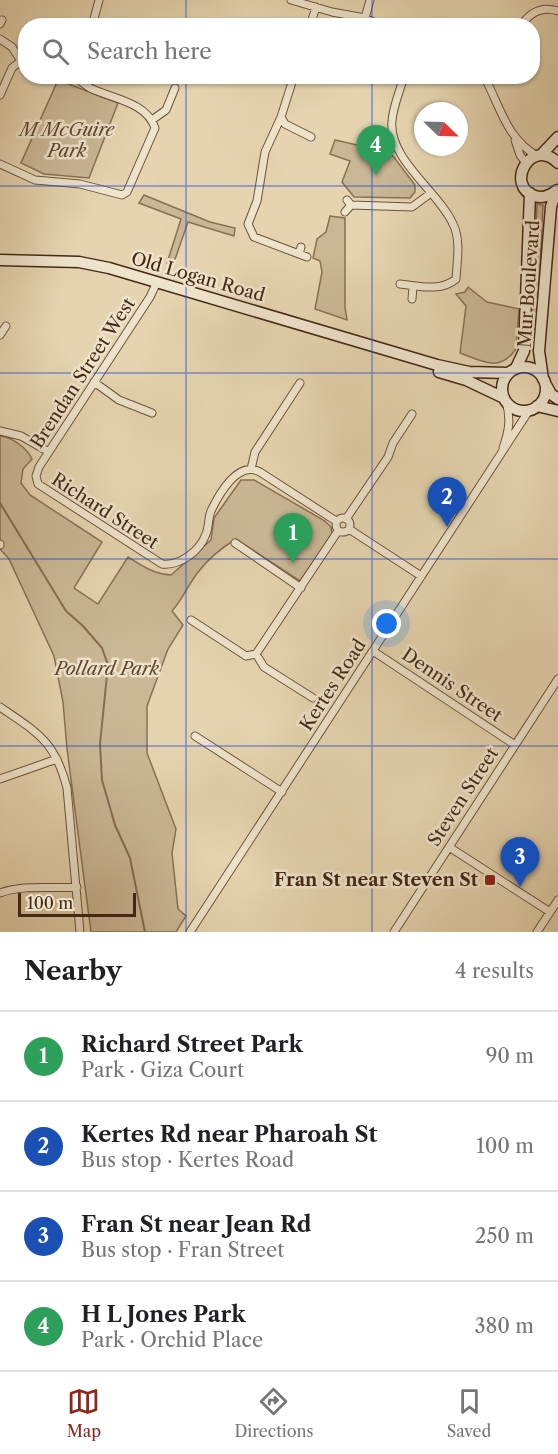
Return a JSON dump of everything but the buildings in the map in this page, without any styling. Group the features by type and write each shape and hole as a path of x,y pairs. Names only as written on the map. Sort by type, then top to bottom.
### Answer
{"main road":[{"path":"525,163 539,155 558,137"},
{"path":"539,155 552,158 558,163"},
{"name":"Mur Boulevard","path":"512,371 524,351 530,193 521,180 525,163"},
{"path":"530,193 544,197 557,190"},
{"name":"Mur Boulevard","path":"544,381 539,351 551,207 557,190"},
{"name":"Old Logan Road","path":"0,260 79,262 157,282 383,350 469,372 512,371"},
{"name":"Old Logan Road","path":"383,350 475,384 505,399"},
{"path":"558,399 551,394 536,371 530,368 512,371 502,385 505,399 517,409 534,408 558,411"},
{"path":"534,408 544,396 544,381"}],"street":[{"path":"94,18 99,0"},
{"path":"291,0 365,18 370,0"},
{"path":"313,18 316,7"},
{"path":"527,18 533,12 543,8 558,11"},
{"path":"0,39 12,47 18,55"},
{"path":"0,95 12,68 18,65"},
{"path":"0,164 35,180 80,184 122,195 130,188 155,128 152,120 142,108 84,84"},
{"path":"291,84 281,117 265,152 257,201 248,224 249,231 254,237 300,251 307,257"},
{"path":"400,285 442,286 450,284 456,279 457,238 454,224 402,156 394,138 392,121 403,84"},
{"path":"489,84 525,163"},
{"path":"152,120 166,110 175,88"},
{"path":"281,117 285,124 311,137"},
{"path":"513,135 524,148 539,155"},
{"path":"345,212 349,202 412,207 431,193"},
{"name":"Brendan Street West","path":"37,481 37,472 49,452 150,297 157,282"},
{"path":"412,299 413,286"},
{"path":"0,335 6,326"},
{"path":"94,382 119,400 152,413"},
{"path":"300,383 255,452 251,469 260,472 336,521"},
{"name":"Kertes Road","path":"501,454 510,428 510,417 505,399"},
{"name":"Kertes Road","path":"190,932 501,454 534,408"},
{"path":"346,519 388,457 393,443 412,414"},
{"path":"0,431 21,436 49,452"},
{"name":"Richard Street","path":"37,481 43,488 155,561 169,565 185,559 201,542 206,534 210,513 234,476 251,469"},
{"path":"341,518 346,519 350,523 349,529 344,533 338,531 335,526 336,521 341,518"},
{"path":"349,529 421,576"},
{"path":"191,620 246,656 256,654 338,531"},
{"path":"235,543 301,588"},
{"name":"Dennis Street","path":"373,651 515,745"},
{"path":"256,654 264,667 313,698"},
{"name":"Steven Street","path":"394,932 558,679"},
{"path":"0,707 47,741 57,759 67,788 80,932"},
{"path":"195,736 282,792"},
{"path":"0,779 57,759"},
{"path":"449,847 550,912"},
{"path":"0,893 30,888 77,887"},
{"path":"537,932 558,900"}],"green space":[{"name":"M McGuire Park","path":"56,84 68,84 118,103 89,178 44,174 21,163"},
{"path":"335,140 384,151 393,156 415,185 415,192 410,198 354,197 342,182 350,161 330,154"},
{"path":"144,195 210,222 235,228 234,236 188,222 173,265 167,263 181,219 139,203"},
{"path":"537,204 543,205 536,349 530,349"},
{"path":"330,216 345,218 347,320 315,309 322,272 320,261 313,258 317,239 326,232"},
{"path":"468,287 487,302 519,309 516,349 503,361 483,362 460,353 466,306 456,294 465,292"},
{"name":"Pollard Park","path":"0,436 19,444 32,459 23,469 21,483 30,495 102,542 74,588 98,604 128,557 154,571 171,575 211,540 214,518 241,480 254,480 325,521 331,527 332,534 300,581 236,539 216,553 203,566 172,611 183,625 168,649 147,706 147,753 176,829 172,853 178,909 186,916 176,932 91,932 63,702 54,656 9,559 0,549"}],"waterway":[{"path":"0,503 66,611 102,648 108,665 100,744 102,780 115,825 130,858 145,932"}],"place":[{"name":"H L Jones Park","path":"376,175"},
{"name":"Kertes Rd near Pharoah St","path":"447,527"},
{"name":"Richard Street Park","path":"293,563"},
{"name":"Fran St near Steven St","path":"490,880"},
{"name":"Fran St near Jean Rd","path":"520,887"}]}
